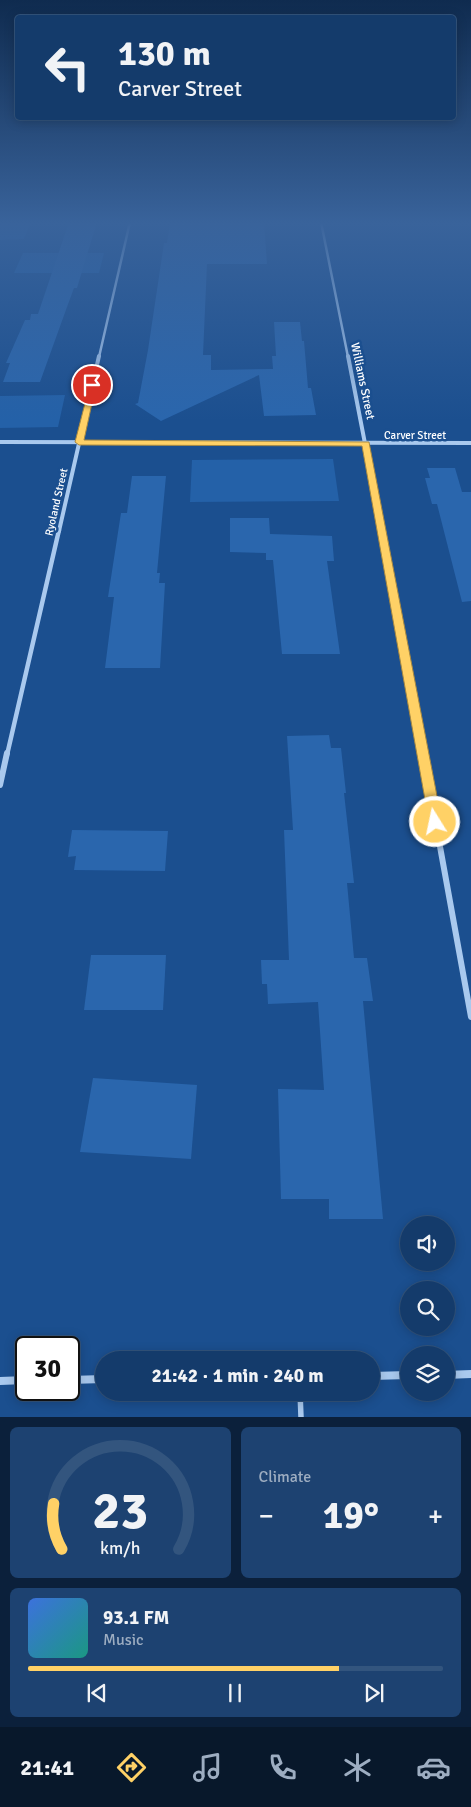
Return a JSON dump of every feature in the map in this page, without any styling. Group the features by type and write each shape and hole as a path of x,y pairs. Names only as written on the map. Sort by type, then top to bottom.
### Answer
{"street":[{"name":"Ryoland Street","path":"0,785 115,288"},
{"name":"Williams Street","path":"334,288 366,444 471,1017"},
{"name":"Carver Street","path":"0,442 471,443"},
{"path":"455,1375 471,1374"},
{"path":"380,1376 400,1375"},
{"path":"80,1380 95,1379"},
{"path":"0,1381 15,1380"}],"lane":[{"path":"300,1401 301,1417"}],"shaded area":[{"path":"65,395 58,427 0,428 0,396"},
{"path":"333,459 339,501 190,502 192,460"}],"building":[{"path":"47,288 74,288 40,382 3,382 10,363 6,363 25,320 30,320 31,314 38,314"},
{"path":"157,288 206,288 203,355 211,355 211,370 273,369 272,356 276,356 274,322 300,322 302,341 304,341 308,388 311,388 316,415 264,416 259,375 161,421 135,404 138,403"},
{"path":"427,468 455,468 462,492 471,492 471,601 462,602 437,504 432,504 425,478 430,478"},
{"path":"132,476 166,476 157,573 160,573 159,583 165,583 160,668 105,668 114,597 108,597 121,513 127,513"},
{"path":"230,518 269,518 270,534 332,536 334,561 327,561 340,654 282,654 273,560 266,560 266,553 230,552"},
{"path":"329,735 331,748 341,748 354,883 347,883 354,958 367,958 373,1001 363,1001 383,1219 329,1219 329,1199 281,1199 278,1089 324,1090 318,1002 268,1004 267,984 262,984 261,960 289,960 284,830 293,830 287,736"},
{"path":"72,830 168,831 165,871 74,870 76,856 68,857"},
{"path":"91,955 166,955 163,1010 84,1010"},
{"path":"93,1078 197,1085 191,1159 80,1152"}],"route":[{"path":"92,385 79,442 366,444 435,822"}]}
